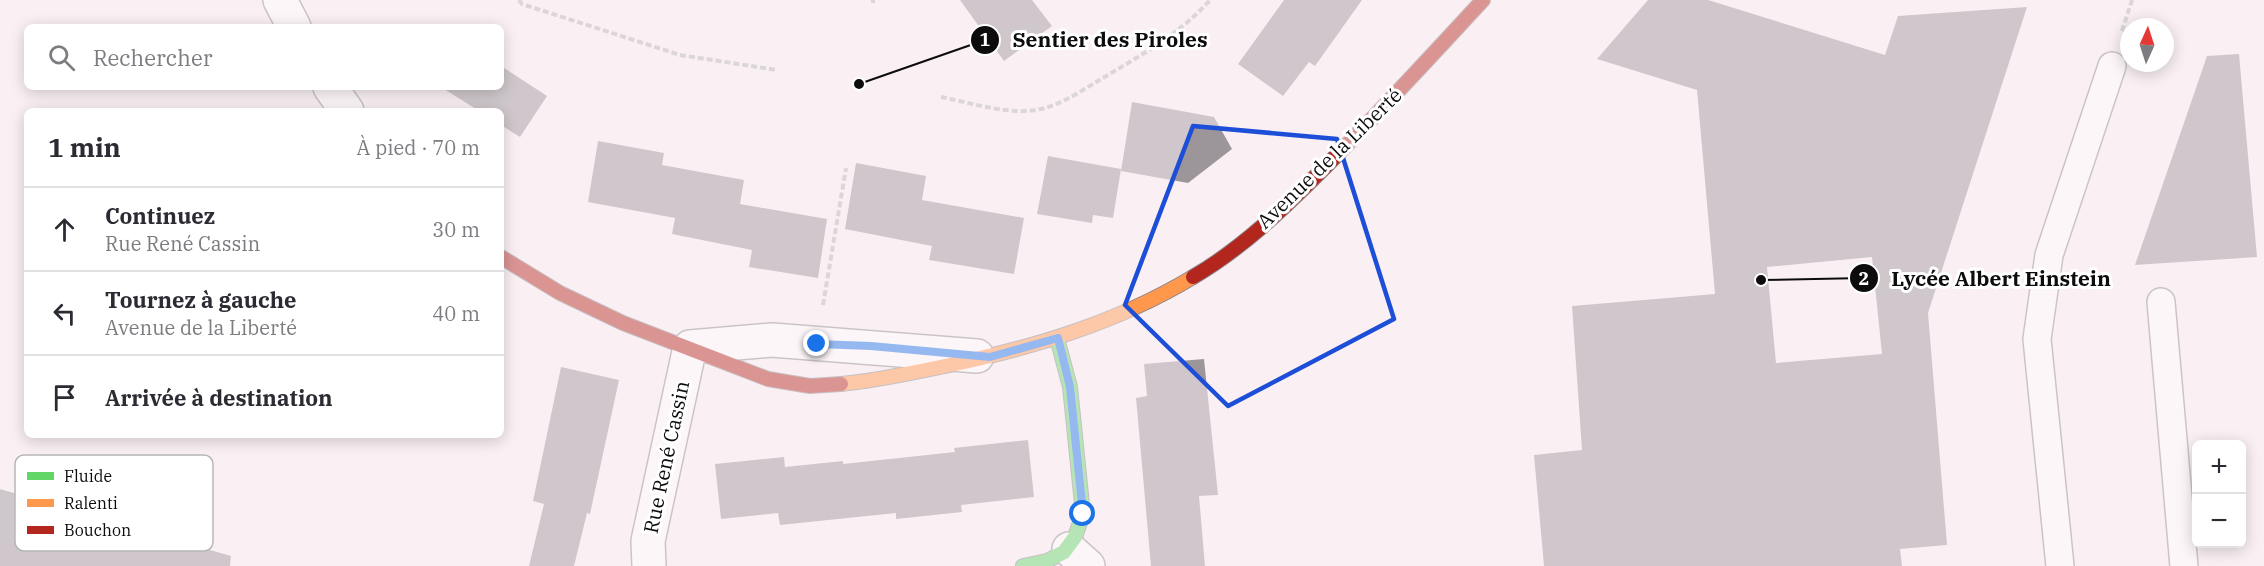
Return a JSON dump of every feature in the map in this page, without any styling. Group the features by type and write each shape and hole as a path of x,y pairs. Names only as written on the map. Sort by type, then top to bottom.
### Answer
{"street":[{"path":"280,0 292,24"},
{"name":"Avenue de la Liberté","path":"504,259 560,294 623,323 768,379 810,386 873,381 990,357 1058,338 1157,299 1212,266 1285,207 1358,134 1483,0"},
{"path":"332,90 345,108"},
{"path":"1023,566 1078,557 1078,534 1083,514 1070,387 1058,338"},
{"name":"Avenue de la Liberté","path":"690,347 772,340 990,357"},
{"name":"Rue René Cassin","path":"649,566 648,541 690,347"}],"lane":[{"path":"2060,566 2037,339 2049,255 2112,66"},
{"path":"2162,302 2184,566"}],"path":[{"path":"519,0 522,4 680,56 777,70"},
{"path":"941,97 1015,110 1042,109 1074,95 1165,41 1210,0"},
{"path":"817,344 846,168"}],"highlighted area":[{"path":"1193,126 1337,139 1394,319 1228,406 1125,305"}],"building":[{"path":"960,0 1032,0 1052,26 1004,61"},
{"path":"1284,0 1362,0 1315,66 1309,62 1283,96 1238,64"},
{"path":"1648,0 1708,0 1885,55 1898,16 2027,7 1928,313 1947,545 1900,549 1902,566 1544,566 1534,455 1582,450 1572,306 1715,294 1697,90 1597,59","holes":["1872,257 1882,354 1776,363 1767,267"]},
{"path":"2239,54 2257,257 2135,265 2207,56"},
{"path":"504,68 547,96 520,137 504,127 504,108 474,108 446,90 504,90"},
{"path":"1132,102 1214,117 1232,149 1188,183 1121,171"},
{"path":"598,141 664,153 662,165 744,180 740,204 827,219 818,278 749,267 752,250 672,234 675,218 588,202"},
{"path":"1048,156 1121,169 1113,218 1093,215 1092,223 1037,214"},
{"path":"856,163 926,176 922,200 1024,218 1014,274 929,260 932,246 845,229"},
{"path":"1204,359 1218,495 1199,496 1205,566 1151,566 1136,398 1147,396 1144,364"},
{"path":"561,367 619,380 590,514 587,513 574,566 529,566 544,504 533,501"},
{"path":"1028,440 1034,497 961,505 962,512 896,519 896,513 780,525 778,513 721,519 715,464 784,457 785,467 843,461 843,464 955,452 954,448"},
{"path":"0,489 15,493 15,551 213,551 231,556 230,566 0,566"}],"traffic: fast":[{"path":"1023,566 1047,561 1064,552 1075,537 1083,514 1070,387 1057,338"}],"traffic: slow":[{"path":"841,384 945,366 1041,342 1104,321 1193,277"}],"traffic: jam":[{"path":"1193,277 1247,240 1295,196 1366,125 1483,0"},
{"path":"504,259 560,293 623,323 768,379 810,386 841,384"}],"place":[{"name":"Sentier des Piroles","path":"859,84"},
{"name":"Lycée Albert Einstein","path":"1761,280"}],"route":[{"path":"817,344 871,346 990,357 1058,338 1070,387 1083,514"}]}
